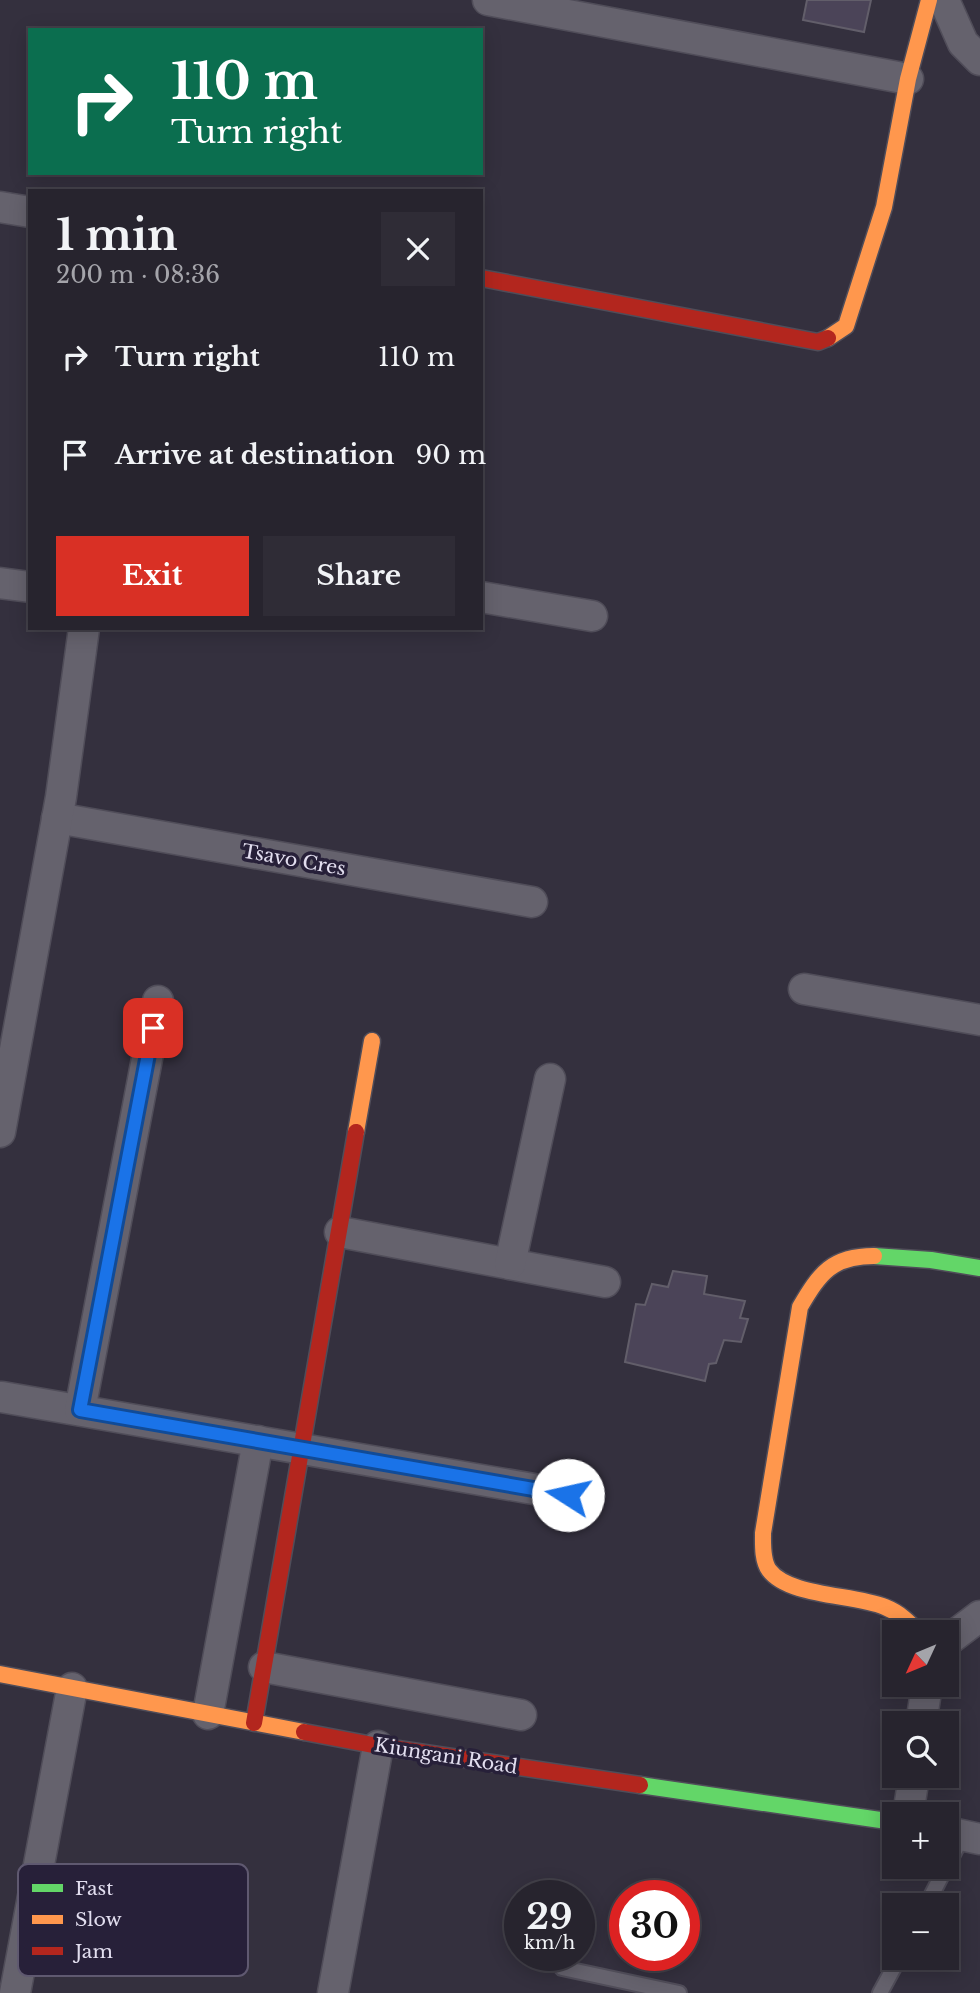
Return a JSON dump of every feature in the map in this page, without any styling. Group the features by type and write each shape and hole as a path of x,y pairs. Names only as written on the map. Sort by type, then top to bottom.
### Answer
{"street":[{"path":"488,0 908,79"},
{"path":"483,278 818,342 837,334 846,326 855,305 884,206 908,79 929,0"},
{"path":"944,0 963,43 980,60"},
{"path":"0,207 28,212"},
{"path":"0,583 28,587"},
{"path":"483,597 592,615"},
{"path":"0,1132 57,818 84,630"},
{"name":"Tsavo Cres","path":"57,818 532,902"},
{"path":"804,989 980,1020"},
{"path":"80,1410 158,1001"},
{"path":"254,1723 372,1041"},
{"path":"510,1264 550,1079"},
{"path":"340,1232 605,1282"},
{"path":"908,1620 885,1607 791,1586 770,1571 763,1550 763,1533 800,1307 815,1280 842,1259 858,1255 960,1263 980,1268"},
{"path":"2,1397 568,1495"},
{"path":"208,1713 258,1441"},
{"path":"959,1632 980,1616"},
{"path":"264,1667 521,1715"},
{"name":"Kiungani Road","path":"0,1674 378,1746 882,1820"},
{"path":"39,1864 72,1688"},
{"path":"333,1993 378,1746"}],"lane":[{"path":"880,1993 892,1970"},
{"path":"576,1971 679,1993"}],"building":[{"path":"807,0 871,0 864,32 803,20"},
{"path":"673,1271 707,1276 704,1294 745,1301 740,1318 748,1319 741,1342 724,1340 716,1363 709,1364 705,1381 625,1362 636,1304 645,1305 652,1284 668,1287"}],"traffic: fast":[{"path":"874,1256 931,1260 980,1268"},
{"path":"640,1785 882,1820"}],"traffic: slow":[{"path":"828,338 846,326 884,207 908,79 929,0"},
{"path":"356,1132 372,1041"},
{"path":"874,1256 837,1263 821,1276 800,1307 763,1533 763,1552 769,1570 778,1579 806,1590 885,1607 906,1620"},
{"path":"0,1674 304,1732"}],"traffic: jam":[{"path":"483,278 818,342 828,338"},
{"path":"254,1723 356,1132"},
{"path":"304,1732 378,1746 640,1785"}],"route":[{"path":"153,1028 80,1410 568,1495"}]}
